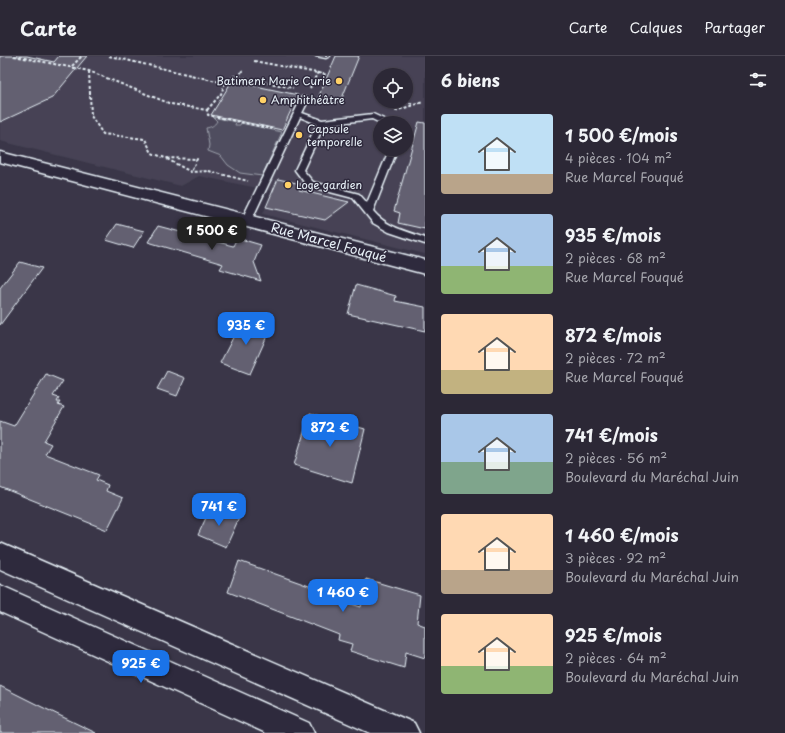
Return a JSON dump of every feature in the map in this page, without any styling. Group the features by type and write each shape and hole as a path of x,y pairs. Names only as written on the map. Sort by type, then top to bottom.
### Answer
{"main road":[{"name":"Rue Marcel Fouqué","path":"0,157 425,267"},
{"path":"0,556 404,733"},
{"path":"0,598 299,733"}],"lane":[{"path":"320,56 326,56"},
{"path":"246,221 290,133 305,99"},
{"path":"299,114 321,123 373,116"},
{"path":"321,123 299,170 310,184 356,196 376,221 392,230 425,241"},
{"path":"368,211 391,156"}],"path":[{"path":"14,56 89,71 171,104 207,110"},
{"path":"71,67 82,56"},
{"path":"109,56 225,83"},
{"path":"254,61 328,75"},
{"path":"236,82 243,68"},
{"path":"89,71 91,116 103,134 145,139 152,153 191,172 209,171 264,185"},
{"path":"207,110 214,104 225,83 234,76 293,88"},
{"path":"310,88 316,77"},
{"path":"386,113 386,107 389,102 402,102 415,105"},
{"path":"373,116 423,102"},
{"path":"207,110 208,115 211,116 290,133"},
{"path":"165,158 197,160 191,172"}],"shaded area":[{"path":"0,56 425,56 425,254 263,214 272,191 199,176 181,186 0,141"},
{"path":"213,117 236,122 235,125 240,125 241,123 282,132 262,176 240,173 228,165 221,156 208,151 209,145 206,128 212,126 217,121"}],"building":[{"path":"0,56 27,56 54,62 59,56 87,56 52,98 0,122"},
{"name":"Batiment Marie Curie","path":"336,56 359,56 340,103 318,98"},
{"path":"232,81 298,95 282,130 211,115"},
{"path":"419,122 425,123 425,229 398,223 400,213 394,211 409,156 413,156 413,143"},
{"path":"278,179 301,184 299,190 349,202 325,220 266,207"},
{"path":"117,224 144,231 133,248 106,240"},
{"path":"158,226 233,246 237,238 261,245 254,262 261,281 220,269 223,264 148,242"},
{"path":"20,262 42,268 0,325 0,288"},
{"path":"356,285 396,296 395,301 425,307 425,331 348,314"},
{"path":"243,318 271,327 250,374 220,363"},
{"path":"167,371 185,378 177,396 157,389"},
{"path":"46,374 63,381 53,396 59,398 57,402 60,402 58,405 64,407 44,441 51,444 45,454 99,475 96,480 108,485 106,491 123,498 107,530 0,487 0,421 14,426"},
{"path":"310,413 365,429 352,483 294,465"},
{"path":"211,507 239,518 226,547 198,535"},
{"path":"239,561 323,591 322,595 361,607 366,579 420,595 417,623 425,626 425,658 406,652 404,668 350,651 352,644 338,640 339,635 228,592"},
{"path":"0,686 42,707 96,733 0,733"}],"place":[{"name":"Batiment Marie Curie","path":"339,81"},
{"name":"Amphithéâtre","path":"263,100"},
{"name":"Capsule temporelle","path":"299,135"},
{"name":"Loge gardien","path":"288,185"}]}
